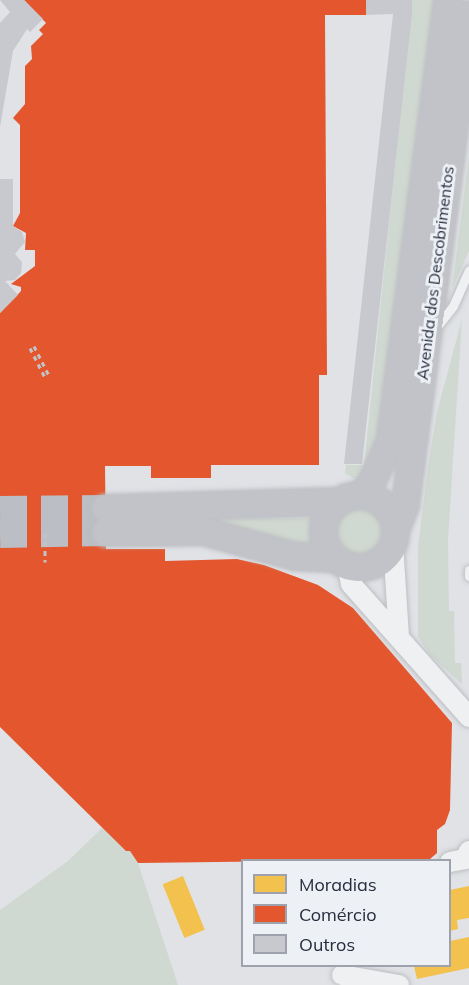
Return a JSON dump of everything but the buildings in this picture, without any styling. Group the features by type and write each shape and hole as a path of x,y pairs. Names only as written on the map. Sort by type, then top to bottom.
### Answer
{"main road":[{"name":"Avenida dos Descobrimentos","path":"349,498 376,476 390,441 447,0"},
{"name":"Avenida dos Descobrimentos","path":"394,537 405,504 469,14"},
{"path":"341,562 323,533 325,519 349,498"},
{"path":"349,498 384,504 394,537 381,559 361,567 295,556 203,531 106,520 349,498"}],"street":[{"path":"394,537 399,638"},
{"path":"341,562 351,584 469,716"},
{"path":"451,862 465,859 469,851"},
{"path":"342,975 399,985"}],"lane":[{"path":"427,340 453,306 469,270"},
{"path":"469,570 469,576"},
{"path":"469,701 469,716"}],"path":[{"path":"32,347 47,377"},
{"path":"45,533 45,562"}],"shaded area":[{"path":"412,0 435,0 378,437 359,478 353,478 345,473 346,465 364,465"},
{"path":"469,156 469,251 452,289"},
{"path":"462,319 448,540 449,611 454,611 455,663 461,663 462,684 431,656 418,637 418,547 437,412"},
{"path":"359,508 375,515 382,531 375,547 359,554 343,547 336,531 343,515"},
{"path":"316,518 312,540 317,554 197,519"},
{"path":"102,828 130,851 138,863 178,985 0,985 0,910 68,861"}],"tunnel":[{"path":"0,509 106,508"},
{"path":"0,534 106,532"}]}
